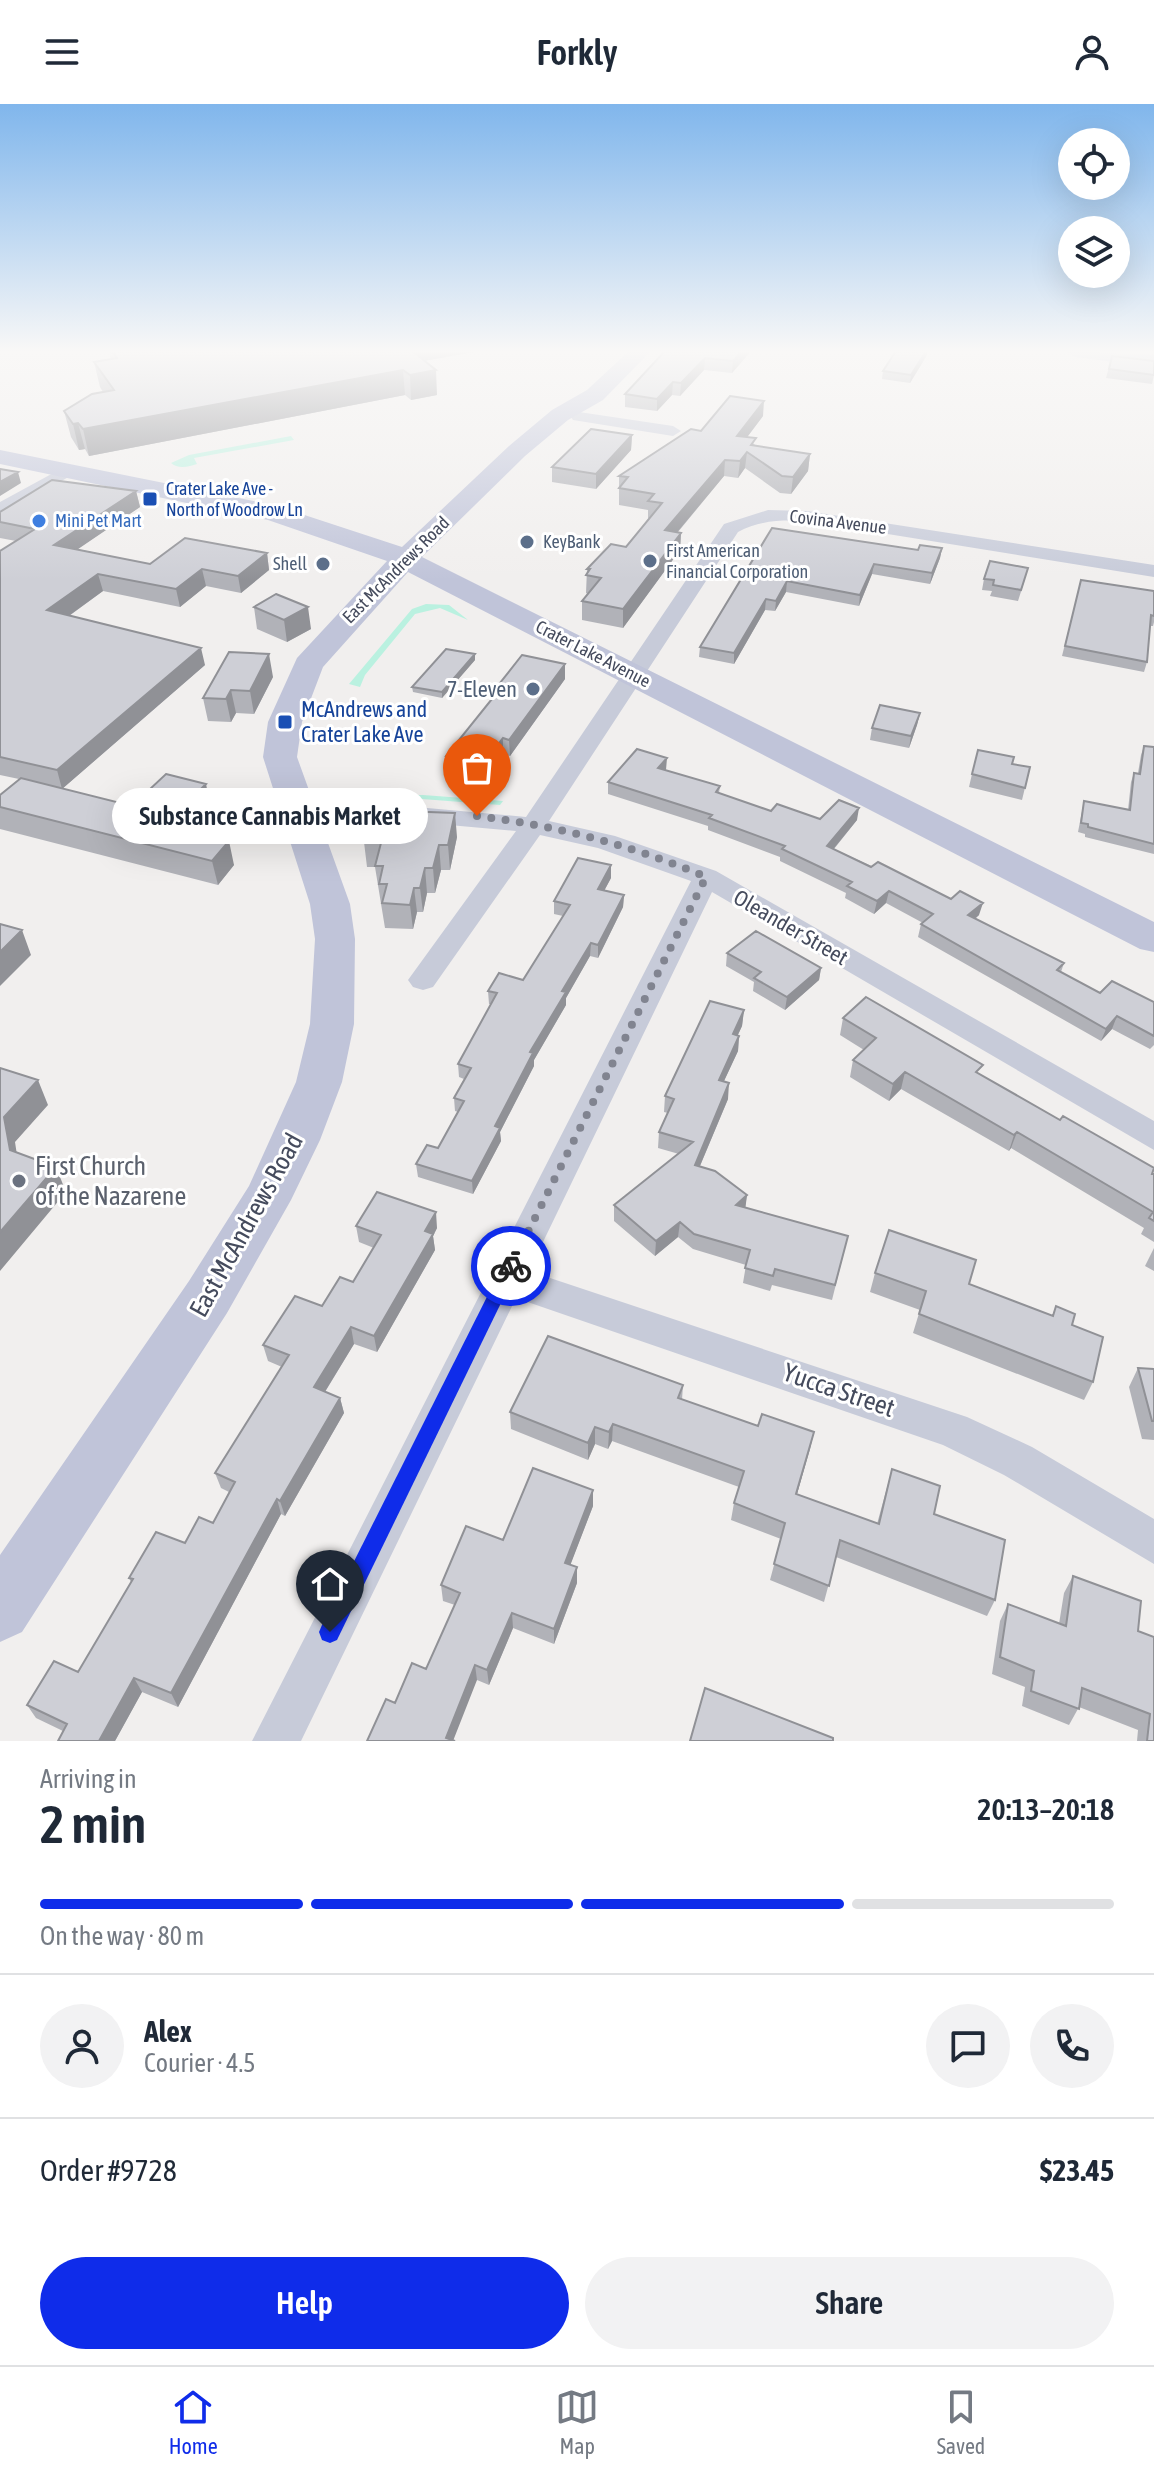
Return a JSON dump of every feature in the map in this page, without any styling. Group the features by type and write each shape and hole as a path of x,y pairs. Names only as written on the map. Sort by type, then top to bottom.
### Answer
{"main road":[{"name":"East McAndrews Road","path":"416,565 494,474 546,427"},
{"name":"East McAndrews Road","path":"0,1610 208,1297 266,1200 319,1082 332,1024 337,978 335,939 330,904 280,757 285,722 308,665 331,636 416,565 564,427"},
{"name":"Crater Lake Avenue","path":"0,457 212,498 340,533 416,565 1154,939"},
{"path":"340,533 413,529 448,501 494,474"}],"street":[{"path":"661,427 673,431"},
{"path":"0,510 68,470"},
{"name":"Covina Avenue","path":"423,980 535,823 731,528 761,516 826,519 1154,571"},
{"name":"Oleander Street","path":"297,805 535,823 624,846 706,877 1154,1137"},
{"path":"276,1741 706,877"},
{"name":"Yucca Street","path":"504,1278 953,1430 1018,1461 1154,1543"}],"green space":[{"path":"291,436 294,440 194,458 197,464 190,466 180,467 171,463 189,455"},
{"path":"426,604 449,605 468,620 440,608 415,614 365,675 360,687 349,684 412,609"},
{"path":"423,795 503,801 500,805 422,799 350,800 350,797"}],"building":[{"path":"704,427 744,427 737,436 756,438 751,445 810,454 793,477 782,476 747,452 740,461 725,460 665,530 681,533 623,609 582,601 601,578 586,575 590,569 587,569 611,544 626,547 662,503 648,501 654,494 619,488 628,477 619,476 691,429 701,431"},
{"path":"591,429 632,435 596,474 552,467"},
{"path":"0,469 18,472 0,482"},
{"path":"52,480 136,491 54,545 150,564 185,538 267,553 238,576 202,569 176,589 98,574 47,610 201,648 57,770 0,757 0,551 35,529 0,522 0,512"},
{"path":"772,528 918,550 920,545 942,548 932,573 874,564 860,595 787,581 776,601 766,599 734,653 700,647"},
{"path":"990,561 1028,568 1021,590 993,585 994,580 984,579"},
{"path":"1081,580 1154,591 1154,616 1151,615 1147,662 1065,646"},
{"path":"276,594 308,607 284,620 254,607"},
{"path":"446,649 475,654 442,692 412,687"},
{"path":"229,652 269,654 250,691 231,690 226,699 203,698"},
{"path":"522,655 565,664 509,740 503,738 483,764 446,756 504,684 500,683"},
{"path":"880,705 920,713 911,736 872,728"},
{"path":"1144,746 1154,747 1154,844 1081,823 1084,801 1130,810 1134,773 1140,774"},
{"path":"637,749 667,758 658,768 720,786 716,792 771,811 777,804 820,819 839,800 859,808 827,846 871,867 878,862 951,899 960,891 983,903 968,915 1064,963 1057,970 1100,993 1112,981 1154,1002 1154,1036 1117,1016 1106,1029 921,924 933,914 889,891 877,901 847,886 852,882 782,849 785,846 709,818 712,815 608,782"},
{"path":"978,750 1014,757 1012,764 1030,767 1025,788 972,774"},
{"path":"166,774 206,784 167,822 229,841 212,861 0,807 0,795 21,778 132,806"},
{"path":"374,810 455,813 448,845 439,845 433,868 425,868 420,888 414,888 410,905 382,903 387,884 379,884 383,866 375,866 381,843 364,842"},
{"path":"578,858 611,865 598,889 624,895 598,945 591,943 562,991 566,992 530,1052 533,1053 495,1126 500,1128 472,1181 416,1164 427,1145 438,1148 464,1101 454,1098 471,1068 458,1064 497,993 488,991 499,973 523,980 570,905 554,901"},
{"path":"0,924 22,930 0,952"},
{"path":"756,931 821,968 787,997 754,978 761,972 727,953"},
{"path":"866,997 983,1065 976,1072 1060,1120 1063,1116 1154,1168 1154,1221 1149,1218 1153,1212 1017,1132 1014,1135 905,1072 893,1084 853,1060 876,1038 843,1018"},
{"path":"710,1001 744,1010 733,1034 739,1036 719,1080 729,1083 695,1165 715,1171 747,1195 736,1205 848,1236 835,1285 775,1269 773,1276 745,1268 750,1250 694,1234 680,1222 656,1241 614,1205 693,1142 659,1132 674,1099 665,1096"},
{"path":"0,1068 38,1080 4,1117 10,1150 56,1167 0,1232"},
{"path":"377,1192 436,1212 425,1231 433,1234 374,1336 351,1327 314,1387 340,1398 280,1501 277,1499 171,1693 134,1678 99,1741 58,1741 67,1724 27,1705 54,1661 78,1672 133,1579 129,1578 156,1532 185,1543 199,1517 213,1523 235,1482 215,1473 289,1355 263,1345 295,1296 322,1306 340,1277 353,1282 381,1235 356,1226"},
{"path":"889,1230 976,1260 969,1284 1053,1316 1056,1306 1075,1314 1072,1325 1103,1337 1093,1382 919,1314 926,1291 875,1273"},
{"path":"548,1336 683,1385 678,1398 758,1426 762,1414 814,1432 796,1494 879,1524 892,1469 940,1486 934,1514 1005,1540 995,1600 840,1540 829,1586 774,1564 785,1523 734,1503 744,1471 613,1424 609,1432 595,1427 588,1443 510,1412"},
{"path":"1138,1368 1154,1369 1154,1421 1152,1421"},
{"path":"533,1468 593,1490 565,1563 577,1567 554,1629 512,1613 487,1670 475,1665 446,1738 455,1741 367,1741 386,1699 395,1703 412,1663 426,1669 460,1593 441,1585 466,1526 503,1540"},
{"path":"1073,1576 1141,1601 1138,1631 1154,1637 1154,1741 1147,1741 1150,1714 1082,1688 1079,1709 1031,1691 1034,1671 1000,1657 1008,1604 1066,1626"},
{"path":"705,1688 833,1738 833,1741 690,1741"}],"way so far":[{"path":"477,816 535,823 579,833 665,860 706,877 511,1266"}],"place":[{"name":"Crater Lake Ave - North of Woodrow Ln","path":"150,499"},
{"name":"Mini Pet Mart","path":"39,521"},
{"name":"KeyBank","path":"527,542"},
{"name":"First American Financial Corporation","path":"650,561"},
{"name":"Shell","path":"323,564"},
{"name":"7-Eleven","path":"533,689"},
{"name":"McAndrews and Crater Lake Ave","path":"285,722"},
{"name":"Substance Cannabis Market","path":"477,816"},
{"name":"First Church of the Nazarene","path":"19,1181"}],"route":[{"path":"330,1632 511,1266"}]}
